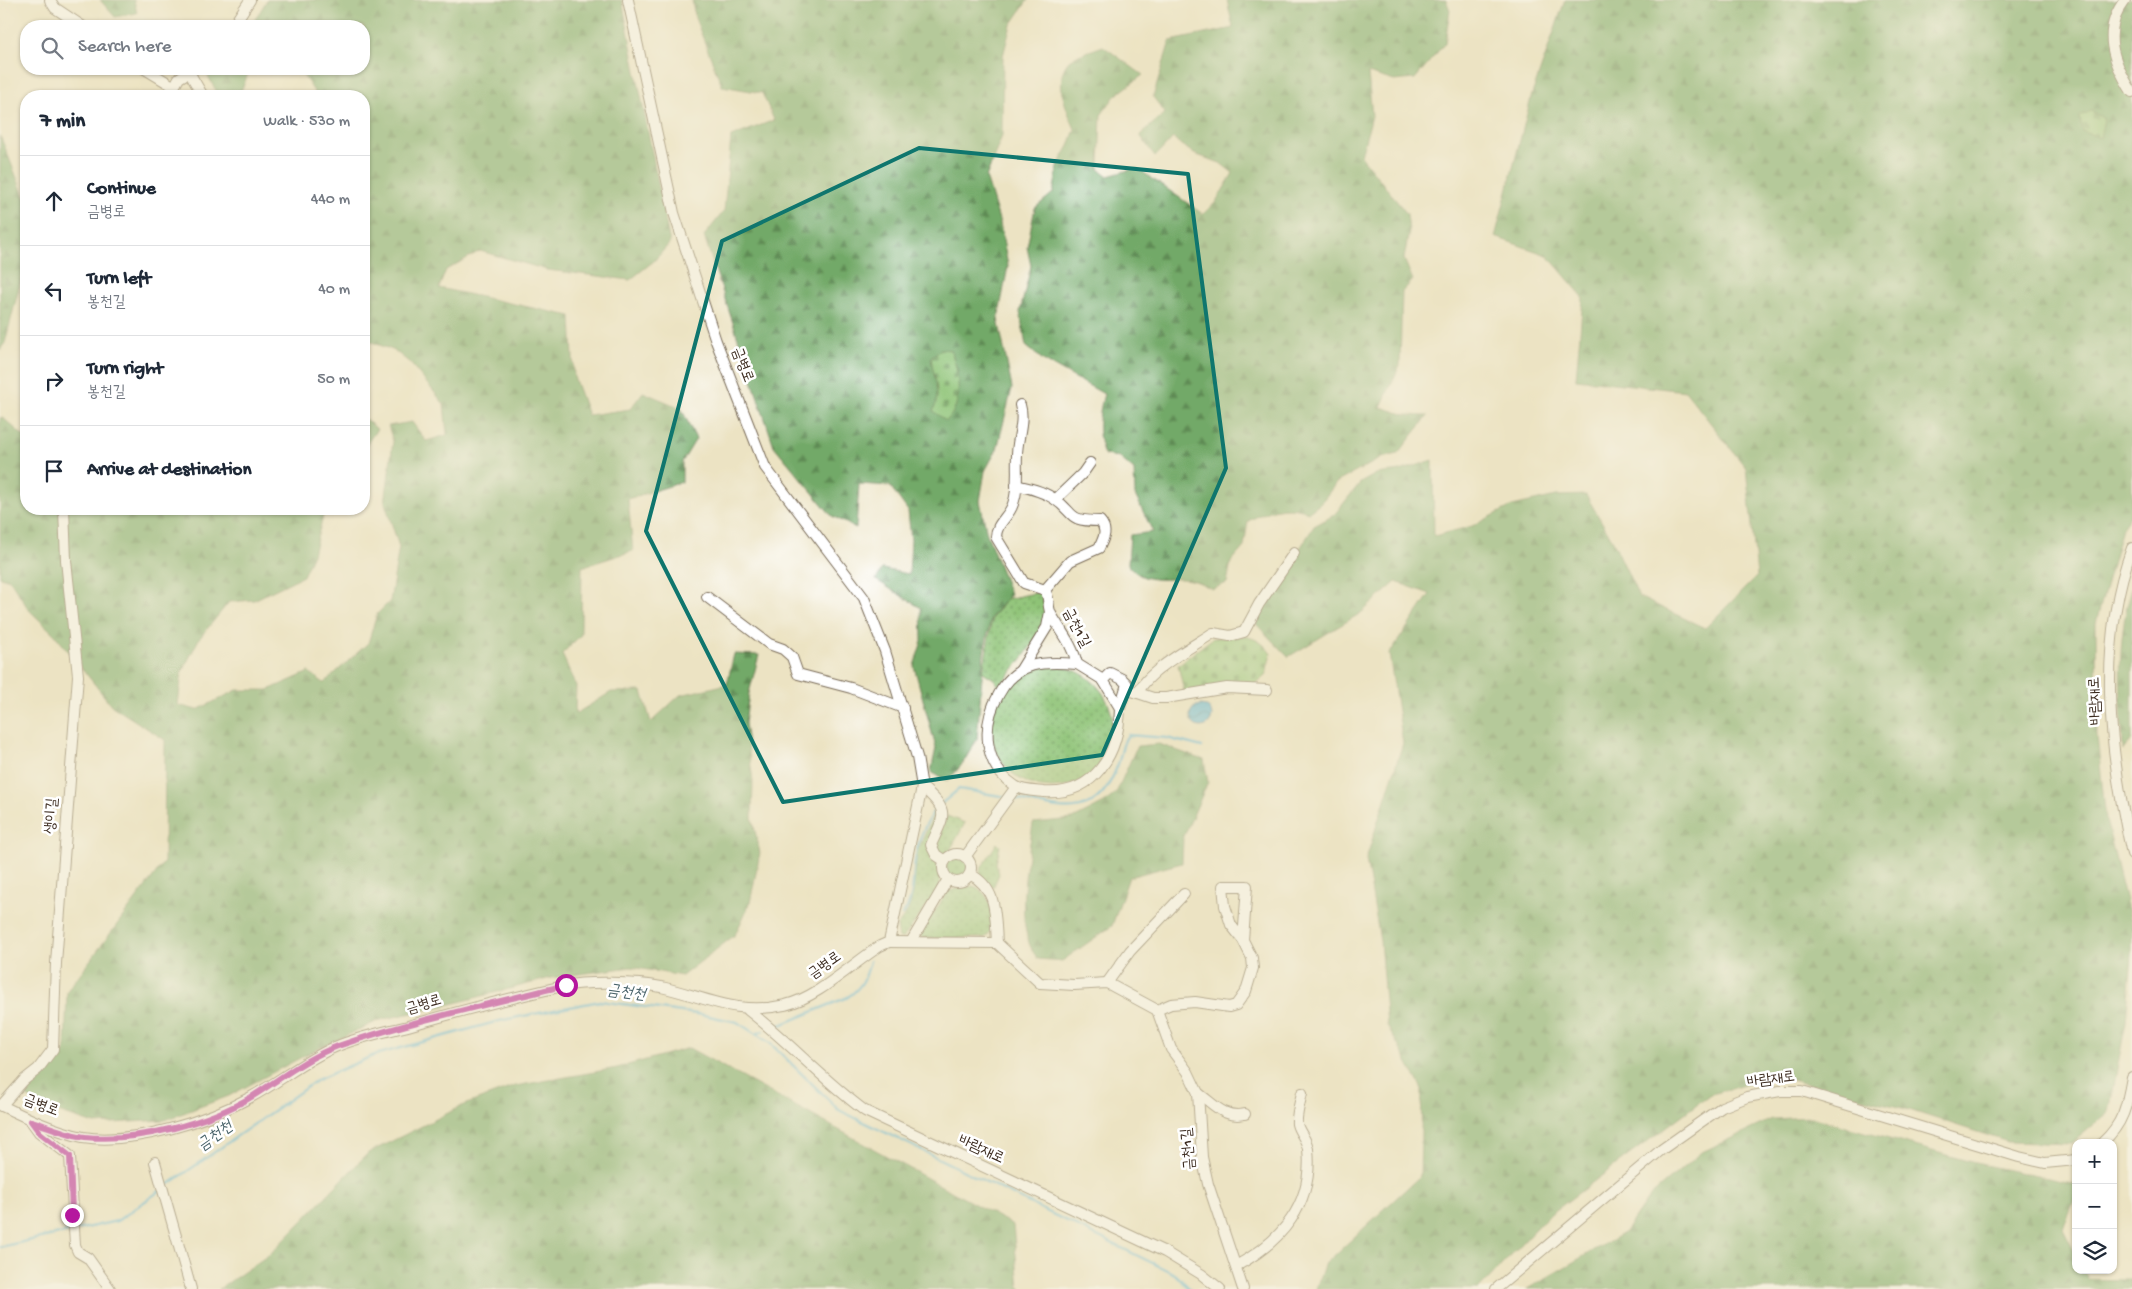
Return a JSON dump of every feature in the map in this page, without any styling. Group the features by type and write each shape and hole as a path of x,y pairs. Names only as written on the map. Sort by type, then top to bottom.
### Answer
{"street":[{"path":"50,0 55,8 73,20"},
{"path":"237,20 250,0"},
{"name":"금병로","path":"1,1105 31,1121 84,1137 114,1137 184,1126 250,1097 336,1047 466,1009 586,982 659,987 748,1010 785,1005 798,1001 817,990 885,944 922,788 917,757 885,651 864,598 765,467 716,342 674,213 628,0"},
{"path":"2125,0 2118,9 2112,23 2111,51 2121,75 2132,92"},
{"path":"152,75 170,90"},
{"path":"172,90 178,78 184,75"},
{"path":"193,75 200,90"},
{"path":"1016,484 1032,488 1056,499 1080,521 1100,521 1105,526 1105,536 1100,548 1070,561 1045,590 1024,583 996,537 999,525 1013,507 1016,484 1016,456 1023,414 1020,406"},
{"path":"1056,499 1083,473 1090,463"},
{"name":"생이길","path":"1,1105 24,1080 38,1069 53,1049 56,963 78,676 66,560 64,515"},
{"name":"바람재로","path":"2132,548 2116,609 2110,650 2113,742 2124,819 2132,854"},
{"path":"1138,693 1142,684 1160,669 1213,633 1230,636 1244,632 1259,604 1294,553"},
{"name":"금천1길","path":"1045,590 1048,595 1050,612 1078,664"},
{"path":"708,597 769,644 783,649 792,657 803,675 851,688 903,708"},
{"path":"1020,671 1047,627 1050,612"},
{"name":"금천1길","path":"1014,789 991,757 987,735 995,700 1006,682 1020,671 1045,661 1078,664"},
{"path":"1078,664 1103,680 1120,708"},
{"path":"965,857 1014,789 1064,792 1076,790 1087,783 1108,760 1118,729 1120,708 1127,684 1110,673 1103,680"},
{"path":"1126,689 1153,698 1166,698 1227,688 1267,690"},
{"path":"922,788 940,806 943,820 931,845 936,855 944,861"},
{"path":"944,861 956,854 965,857 970,864 970,874"},
{"path":"944,861 943,873 948,879 960,882 970,874"},
{"path":"970,874 979,879 994,899 997,943"},
{"path":"910,942 948,879"},
{"path":"885,944 910,942 997,943 1040,983 1074,985 1107,983 1157,1010 1171,1004 1188,1002 1206,1003 1221,1007 1236,1005 1246,991 1253,968 1252,958 1243,940 1231,925 1225,906 1223,886 1246,886 1243,940"},
{"path":"1107,983 1130,951 1184,894"},
{"name":"바람재로","path":"748,1010 773,1030 841,1093 865,1111 1165,1252 1201,1274 1220,1289"},
{"name":"금천1길","path":"1157,1010 1171,1049 1188,1072 1198,1093 1202,1157 1208,1184 1243,1289"},
{"path":"2106,1139 2117,1128 2125,1111 2132,1078"},
{"name":"바람재로","path":"1496,1289 1661,1150 1722,1107 1747,1096 1761,1093 1802,1091 2019,1157 2045,1163 2072,1160"},
{"path":"1198,1093 1221,1112 1236,1116 1245,1114"},
{"path":"1236,1266 1274,1242 1296,1214 1307,1180 1308,1149 1297,1124 1302,1093"},
{"path":"31,1121 39,1132 70,1156 75,1245 78,1252 88,1258 110,1289"},
{"path":"154,1162 191,1289"}],"highlighted area":[{"path":"919,148 1188,174 1226,468 1102,755 783,802 646,531 722,241"}],"green space":[{"path":"100,0 134,0 137,13 115,17"},
{"path":"267,0 622,0 670,243 654,261 630,280 547,270 480,251 446,270 439,288 571,316 574,377 588,415 630,409 643,392 681,408 696,439 682,462 682,482 628,499 633,551 582,567 581,635 562,654 576,686 575,714 611,692 642,691 651,722 680,695 727,684 734,654 759,655 749,693 745,723 753,781 752,817 760,853 750,903 735,935 682,976 631,967 551,978 444,1006 380,1020 315,1050 229,1096 165,1120 94,1124 55,1111 25,1096 65,1050 67,991 164,862 165,740 112,706 55,635 29,610 10,580 0,577 0,418 2,417 20,433 20,515 323,515 313,554 303,576 254,600 229,602 199,639 182,672 178,705 197,710 237,690 268,690 309,672 324,683 368,643 377,614 390,601 399,547 385,503 393,441 388,426 412,422 426,441 447,435 444,404 410,363 395,351 370,341 370,90 313,90 303,75 370,75 370,20 255,20"},
{"path":"692,0 1028,0 1011,25 1003,56 1002,136 986,177 1000,223 1008,266 998,319 1012,388 997,449 985,471 980,501 987,534 1010,594 991,618 984,652 977,739 963,763 948,781 931,772 936,748 914,666 922,641 921,608 876,580 882,569 909,574 911,540 908,511 890,486 859,484 856,528 832,516 774,446 704,236 724,211 731,137 774,120 762,93 722,86 695,18"},
{"path":"1227,0 1446,0 1450,10 1445,43 1415,79 1394,81 1368,73 1372,116 1361,156 1407,214 1409,231 1404,259 1413,280 1402,292 1400,365 1381,407 1406,415 1428,416 1398,454 1382,458 1337,482 1321,503 1309,512 1292,508 1278,509 1248,521 1244,547 1231,562 1227,583 1212,589 1199,582 1190,580 1156,579 1141,576 1128,564 1130,535 1153,532 1135,495 1134,470 1119,457 1104,455 1101,447 1099,425 1104,394 1043,360 1026,346 1020,312 1031,266 1027,247 1035,208 1053,193 1059,163 1069,146 1075,129 1065,105 1062,78 1068,62 1075,57 1103,46 1143,75 1115,96 1101,115 1099,169 1108,176 1137,168 1203,214 1215,203 1233,173 1220,163 1194,154 1173,138 1155,157 1140,135 1165,113 1153,97 1170,41 1233,28"},
{"path":"1565,0 2132,0 2132,514 2122,528 2096,623 2097,736 2106,820 2132,925 2132,955 2126,1022 2109,1112 2077,1139 2072,1139 2071,1144 2008,1142 1906,1109 1776,1076 1709,1095 1548,1216 1479,1289 1316,1289 1324,1265 1420,1176 1422,1089 1387,1025 1380,941 1366,859 1403,743 1389,654 1430,594 1396,582 1361,613 1288,657 1256,624 1262,609 1314,526 1334,515 1360,483 1376,474 1400,471 1433,460 1434,536 1472,526 1512,506 1556,496 1586,495 1613,541 1639,597 1705,628 1757,576 1746,468 1685,391 1576,379 1583,297 1547,255 1495,237 1532,94"},
{"path":"248,75 241,90 216,90 208,76"},
{"path":"2091,111 2104,119 2100,138 2082,131 2080,116"},
{"path":"0,135 20,186 20,284 5,343 0,350"},
{"path":"941,349 951,350 958,377 956,406 946,421 933,411 936,405 937,391 931,357"},
{"path":"370,423 377,429 370,439"},
{"path":"2132,588 2132,740 2123,750 2120,689 2121,648 2123,628"},
{"path":"1040,592 1046,615 1042,629 1025,655 999,686 994,679 983,672 992,618 1006,599"},
{"path":"1244,636 1260,642 1271,654 1265,676 1254,685 1184,691 1178,665 1213,638"},
{"path":"1052,666 1064,667 1075,671 1086,676 1095,684 1103,693 1108,704 1112,715 1112,739 1108,750 1103,761 1095,770 1086,778 1075,783 1064,787 1052,788 1040,787 1029,783 1018,778 1009,770 1001,761 996,750 992,739 991,727 992,715 996,704 1001,693 1009,684 1018,676 1029,671 1040,667"},
{"path":"1159,744 1204,760 1208,782 1183,838 1182,863 1129,877 1112,926 1062,961 1038,959 1030,946 1024,912 1024,893 1033,823 1073,819 1104,803 1116,793 1137,746"},
{"path":"936,810 941,816 930,840 939,871 940,888 903,938 899,938 897,926 908,911 913,893 917,852"},
{"path":"947,816 965,823 949,852 944,854 939,852 935,846"},
{"path":"997,843 1000,846 996,863 999,874 993,888 981,876 980,870"},
{"path":"957,857 965,860 968,868 965,876 957,879 949,876 946,868 949,860"},
{"path":"973,886 985,895 992,910 992,926 989,933 984,938 922,938 920,934 948,891"},
{"path":"689,1048 1013,1225 1019,1286 1022,1289 219,1289 270,1254 368,1153 464,1105 515,1086 617,1068"},
{"path":"1811,1117 1975,1163 2072,1183 2072,1206 2063,1229 2072,1247 2072,1274 2086,1274 2088,1279 2132,1280 2132,1289 1527,1289 1625,1232 1649,1197 1700,1153 1772,1119"}],"water":[{"path":"1201,705 1209,708 1212,716 1209,724 1201,727 1193,724 1190,716 1193,708"}],"waterway":[{"path":"1012,798 1061,808 1075,808 1088,804 1099,797 1109,783 1128,735 1167,738 1202,747"},
{"path":"941,804 959,789 1007,797"},
{"path":"902,915 910,902 912,894 917,849 927,823 937,807"},
{"path":"778,1026 848,997 863,982 870,961"},
{"name":"금천천","path":"165,1187 317,1080 375,1055 503,1020 600,1001 704,1015 737,1022 770,1043 839,1110 1175,1274 1190,1289"},
{"path":"756,1034 763,1031"},
{"name":"금천천","path":"77,1230 117,1221 161,1190"},
{"name":"금천천","path":"0,1247 72,1231"}],"route":[{"path":"72,1215 70,1156 39,1132 31,1121 84,1137 114,1137 184,1126 250,1097 336,1047 466,1009 566,985"}]}
